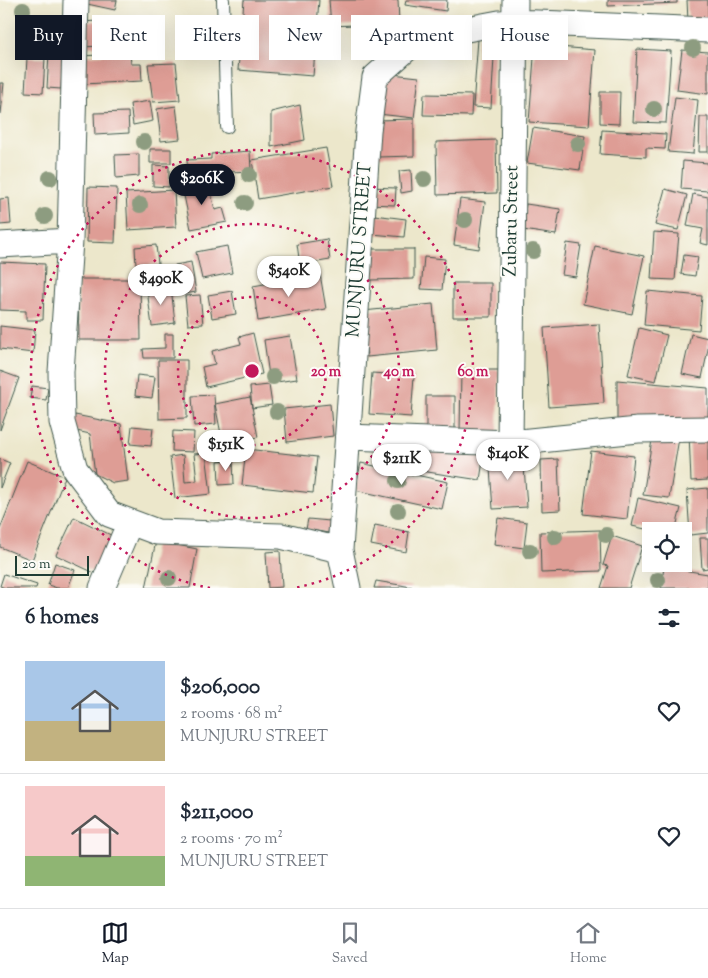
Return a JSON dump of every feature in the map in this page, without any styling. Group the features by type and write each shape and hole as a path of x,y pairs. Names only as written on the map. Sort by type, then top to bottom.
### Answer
{"street":[{"path":"76,0 70,241 61,372 62,422 75,469 109,514 157,532 281,536 340,550"},
{"name":"MUNJURU STREET","path":"348,588 340,550 368,131 374,77 419,38 499,23 514,11 708,30"},
{"name":"Zubaru Street","path":"510,443 514,11"},
{"path":"0,245 70,241"},
{"path":"348,437 510,443 638,430 708,429"},
{"path":"102,588 130,522"}],"lane":[{"path":"223,0 227,127"}],"building":[{"path":"78,0 117,0 115,10 78,2"},
{"path":"244,0 319,0 318,15 269,15 269,60 314,60 313,76 238,70 239,60 259,60 259,15 243,15"},
{"path":"329,0 398,0 399,15 351,15 351,25 341,26 341,15 330,15"},
{"path":"406,0 447,0 446,11 405,5"},
{"path":"608,0 677,0 677,3 608,6"},
{"path":"687,0 708,0 708,21 688,22"},
{"path":"92,21 92,46 82,47 82,22"},
{"path":"478,39 482,39 482,60 494,60 491,108 473,107"},
{"path":"568,48 595,50 589,126 529,122 534,60 568,60"},
{"path":"637,49 671,51 666,123 633,122"},
{"path":"682,50 708,52 708,94 677,90"},
{"path":"92,55 92,60 131,60 131,64 141,64 142,81 83,84 82,56"},
{"path":"27,60 45,60 43,93 25,92"},
{"path":"49,60 63,60 61,89 47,88"},
{"path":"176,63 180,100 153,102 148,64"},
{"path":"383,73 419,77 414,118 378,114"},
{"path":"0,83 4,83 1,114 0,114"},
{"path":"600,92 620,92 619,124 600,123"},
{"path":"424,94 472,95 471,116 423,115"},
{"path":"675,97 698,100 693,154 668,152"},
{"path":"150,101 153,121 133,125 130,104"},
{"path":"300,105 305,140 271,147 271,112"},
{"path":"176,106 180,139 161,141 157,109"},
{"path":"128,112 129,133 95,135 94,113"},
{"path":"700,117 708,117 708,152 699,152"},
{"path":"414,119 414,156 378,157 378,120"},
{"path":"533,128 585,136 580,170 527,163"},
{"path":"602,130 666,134 665,149 646,148 646,157 600,154"},
{"path":"496,140 497,193 437,195 436,142"},
{"path":"326,148 333,186 258,199 252,160"},
{"path":"150,149 171,149 171,163 150,163"},
{"path":"250,151 251,171 188,174 187,160 211,159 211,154"},
{"path":"139,154 139,176 116,178 115,155"},
{"path":"683,161 708,163 708,191 681,189"},
{"path":"153,165 169,166 169,187 153,186"},
{"path":"411,170 412,191 401,193 399,171"},
{"path":"208,180 215,210 223,208 227,222 191,229 182,186"},
{"path":"88,187 117,188 115,243 87,242"},
{"path":"367,187 396,188 395,205 366,204"},
{"path":"665,189 687,195 678,230 655,225"},
{"path":"174,190 176,227 128,230 126,193"},
{"path":"693,194 708,197 708,245 700,243 703,229 687,226"},
{"path":"9,198 11,224 0,225 0,199"},
{"path":"460,199 485,202 479,249 454,245"},
{"path":"526,204 560,209 556,235 523,230"},
{"path":"374,215 406,219 404,237 372,234"},
{"path":"654,232 679,234 675,280 651,279"},
{"path":"327,239 330,260 300,265 297,244"},
{"path":"567,243 581,245 576,277 562,275"},
{"path":"156,245 158,264 136,266 135,247"},
{"path":"227,246 232,273 202,279 196,252"},
{"path":"595,246 644,256 632,314 583,304"},
{"path":"370,249 414,249 414,279 370,280"},
{"path":"684,255 698,257 695,276 681,274"},
{"path":"424,257 445,259 442,290 421,289"},
{"path":"0,262 45,264 43,320 26,320 26,311 0,310"},
{"path":"191,262 196,292 179,295 175,265"},
{"path":"320,274 326,309 258,321 253,286"},
{"path":"78,279 140,279 141,340 79,340"},
{"path":"453,283 491,283 491,317 453,317"},
{"path":"171,287 175,323 152,326 147,290"},
{"path":"232,291 236,314 212,318 208,295"},
{"path":"647,291 702,296 699,330 644,325"},
{"path":"200,295 203,324 188,325 185,296"},
{"path":"433,304 437,350 367,357 363,311"},
{"path":"599,324 604,403 549,407 544,328"},
{"path":"0,326 35,330 33,353 0,349"},
{"path":"639,328 667,335 656,381 628,375"},
{"path":"253,333 262,374 206,387 202,367 215,364 212,351 241,344 239,337"},
{"path":"165,334 173,334 173,358 144,358 143,349 165,348"},
{"path":"691,334 708,338 708,349 702,378 682,374"},
{"path":"290,336 297,379 270,383 264,340"},
{"path":"158,360 187,360 187,418 159,419"},
{"path":"461,370 499,370 498,434 460,433"},
{"path":"0,371 19,378 0,430"},
{"path":"372,373 414,376 411,417 369,414"},
{"path":"137,375 155,377 152,398 135,396"},
{"path":"617,380 708,388 708,424 617,422"},
{"path":"269,385 272,405 252,408 250,387"},
{"path":"32,386 48,388 46,400 30,398"},
{"path":"214,395 216,424 194,426 192,396"},
{"path":"426,396 455,396 455,435 426,435"},
{"path":"250,397 258,437 223,444 215,404"},
{"path":"330,404 333,436 287,442 284,409"},
{"path":"75,415 121,424 128,481 113,483 95,474 90,434 72,430"},
{"path":"132,426 153,428 151,446 130,444"},
{"path":"173,431 194,432 193,452 172,451"},
{"path":"653,434 679,438 669,498 643,495"},
{"path":"689,434 708,434 708,480 691,481"},
{"path":"412,443 484,454 480,480 408,469"},
{"path":"246,449 317,457 313,493 242,485"},
{"path":"591,451 634,456 627,519 583,514"},
{"path":"206,453 211,494 175,498 170,457 183,455 185,482 197,481 194,454"},
{"path":"523,453 527,507 493,509 489,455"},
{"path":"0,459 10,463 0,488"},
{"path":"558,459 560,510 542,511 541,460"},
{"path":"233,460 234,484 219,485 218,461"},
{"path":"27,461 65,477 32,560 0,547 0,529"},
{"path":"361,463 448,482 442,509 355,490"},
{"path":"708,488 708,533 692,535 687,490"},
{"path":"638,498 681,508 677,522 642,522 642,528 632,526"},
{"path":"74,517 119,539 101,576 56,555"},
{"path":"498,518 527,522 524,548 494,544"},
{"path":"308,519 330,521 328,533 306,529"},
{"path":"375,525 409,532 406,552 371,545"},
{"path":"600,530 601,571 541,573 540,532"},
{"path":"612,536 642,546 629,588 601,588 608,566 603,565"},
{"path":"700,538 708,538 708,568 702,569"},
{"path":"156,541 197,549 190,588 146,588"},
{"path":"280,551 282,587 268,588 266,552"},
{"path":"55,563 75,570 68,588 57,588 48,585"},
{"path":"692,571 708,574 708,588 661,588 663,572"},
{"path":"4,574 37,585 36,588 5,588 0,586"},
{"path":"376,581 412,587 412,588 374,588"}]}
